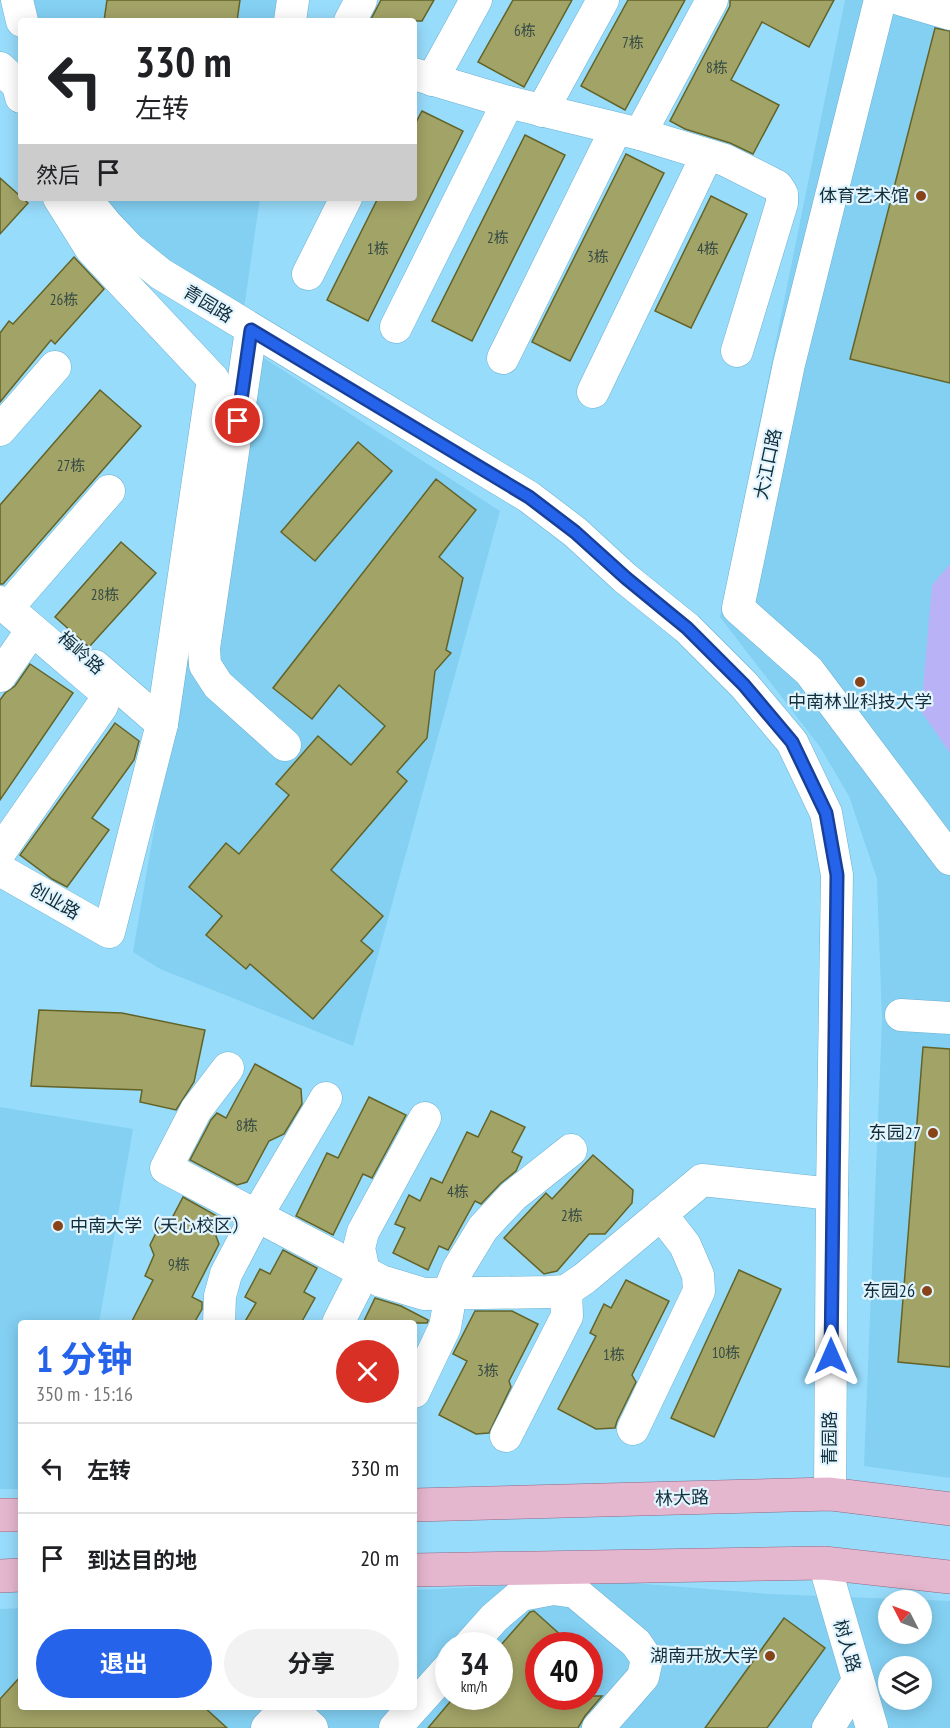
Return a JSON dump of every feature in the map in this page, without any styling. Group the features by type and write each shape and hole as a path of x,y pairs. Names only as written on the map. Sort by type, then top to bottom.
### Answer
{"main road":[{"name":"林大路","path":"417,1505 830,1494 950,1509"},
{"path":"0,1515 18,1515"},
{"path":"417,1570 824,1563 950,1577"},
{"path":"0,1576 18,1575"}],"street":[{"path":"17,0 21,18"},
{"path":"290,18 293,0"},
{"path":"352,18 361,0"},
{"path":"476,0 423,77 542,111 628,131 725,160 777,186 782,194 782,203 737,351"},
{"path":"542,111 603,0"},
{"path":"503,358 628,131 712,0"},
{"name":"大江口路","path":"880,0 789,364 738,608 809,671 950,860"},
{"path":"902,0 950,14"},
{"path":"0,68 18,85"},
{"path":"396,327 508,102"},
{"path":"593,392 707,155"},
{"path":"61,201 90,249 213,380 162,724"},
{"name":"青园路","path":"87,201 130,249 161,274 529,497 575,532 687,628 744,685 792,742 826,813 837,875 830,1494"},
{"path":"308,274 344,201"},
{"path":"251,330 204,648 205,665 218,685 285,745"},
{"path":"0,430 55,367"},
{"path":"0,852 102,706 105,698 103,690 32,630 6,594 109,491"},
{"name":"梅岭路","path":"6,594 162,724"},
{"path":"0,676 32,630"},
{"name":"创业路","path":"0,870 109,932 162,724"},
{"path":"901,1015 950,1018"},
{"path":"228,1068 196,1110 166,1168 381,1281 424,1294 566,1290 585,1278 702,1180 832,1194"},
{"path":"219,1320 220,1296 226,1274 257,1215 326,1098"},
{"path":"340,1320 364,1272 360,1248 363,1232 425,1118"},
{"path":"417,1386 445,1327 448,1294 458,1269 483,1228 513,1196 571,1150"},
{"path":"633,1429 699,1291 698,1275 686,1245 661,1214"},
{"path":"506,1437 567,1316 566,1290"},
{"name":"树人路","path":"824,1563 872,1728"},
{"path":"482,1632 520,1595 553,1589 575,1592 636,1643 647,1659 643,1677 598,1728"},
{"path":"828,1728 858,1681"},
{"path":"417,1703 435,1683"},
{"path":"267,1728 285,1710"},
{"path":"291,1710 312,1728"},
{"path":"395,1728 411,1710"}],"shaded area":[{"path":"27,0 288,0 285,18 31,18"},
{"name":"中南林业科技大学","path":"845,0 950,0 950,1478 864,1466 882,1020 877,879 849,796 820,747 720,617"},
{"path":"102,201 260,201 243,315 146,252"},
{"path":"238,341 500,511 353,1046 160,969 133,952"},
{"path":"950,564 950,753 921,711 932,585"},
{"name":"中南大学（天心校区）","path":"0,1107 133,1129 100,1320 18,1320 18,1489 0,1489"},
{"name":"湖南开放大学","path":"608,1581 769,1594 878,1598 878,1644 932,1644 932,1600 950,1601 950,1728 0,1728 0,1609 18,1608 18,1710 417,1710 417,1590"}],"building":[{"path":"107,0 240,0 237,18 104,18"},
{"path":"381,0 434,0 422,21 417,21 417,18 372,18"},
{"path":"513,0 572,0 524,87 478,62"},
{"path":"628,0 685,0 625,110 581,86"},
{"path":"730,0 834,0 809,47 762,22 731,80 779,105 753,154 730,143 685,129 670,121 730,6"},
{"name":"体育艺术馆","path":"935,28 950,31 950,383 850,359"},
{"path":"422,111 463,131 368,321 327,300 376,201 417,201 417,120"},
{"path":"525,135 565,155 472,341 432,321"},
{"path":"626,154 664,173 570,361 532,342"},
{"path":"0,178 18,194 18,201 28,203 0,234"},
{"path":"711,196 747,214 691,328 655,311"},
{"path":"74,257 104,289 55,344 51,340 0,402 0,333 9,321 13,324"},
{"path":"100,390 141,426 3,584 0,584 0,505"},
{"path":"358,442 392,471 315,561 281,532"},
{"path":"436,479 476,510 439,557 463,578 446,650 451,653 435,671 427,738 397,772 407,781 331,870 383,916 361,941 373,951 313,1019 250,964 246,969 206,935 222,916 189,887 226,843 239,854 289,795 276,784 318,736 351,765 385,726 339,685 312,719 273,688"},
{"path":"121,542 156,573 89,647 55,617"},
{"path":"30,664 73,693 0,800 0,700 15,686"},
{"path":"115,723 139,741 134,760 92,818 109,830 67,887 52,879 20,855"},
{"path":"39,1010 122,1013 205,1030 194,1082 176,1110 140,1102 142,1090 31,1086"},
{"path":"923,1047 950,1049 950,1367 898,1362"},
{"path":"255,1064 301,1089 302,1104 284,1134 269,1141 247,1182 237,1185 190,1160 217,1113 226,1118"},
{"path":"369,1097 406,1115 372,1178 363,1174 333,1235 296,1216 327,1153 338,1158"},
{"path":"491,1111 525,1127 512,1152 522,1157 516,1171 481,1204 475,1201 448,1250 439,1246 428,1270 393,1253 405,1228 395,1224 409,1195 420,1201 431,1178 442,1183 467,1132 478,1137"},
{"path":"593,1155 633,1190 632,1203 605,1234 589,1234 557,1271 544,1274 504,1238 546,1193 552,1199"},
{"path":"183,1197 224,1220 216,1236 219,1244 192,1297 202,1302 202,1309 196,1320 133,1320 153,1280 145,1276 154,1255 150,1245 162,1221 172,1218"},
{"path":"283,1250 317,1268 304,1292 315,1298 303,1320 246,1320 256,1303 245,1297 260,1269 270,1274"},
{"path":"739,1270 781,1289 714,1437 671,1418"},
{"path":"626,1280 669,1301 632,1375 636,1382 615,1428 596,1429 558,1409 596,1336 590,1333 604,1304 611,1308"},
{"path":"375,1298 401,1306 428,1321 417,1323 417,1320 364,1320"},
{"path":"475,1311 512,1311 538,1324 509,1381 511,1387 489,1433 476,1434 439,1415 467,1361 453,1354"},
{"path":"534,1611 557,1632 525,1632 525,1710 590,1710 578,1728 428,1728 443,1710 513,1710 512,1632 530,1612"},
{"path":"784,1618 825,1648 767,1728 705,1728"},
{"path":"18,1679 18,1710 207,1710 227,1728 0,1728 0,1699"}],"place":[{"name":"体育艺术馆","path":"921,196"},
{"name":"中南林业科技大学","path":"860,682"},
{"name":"东园27","path":"933,1133"},
{"name":"中南大学（天心校区）","path":"58,1226"},
{"name":"东园26","path":"927,1291"},
{"name":"湖南开放大学","path":"770,1656"}],"route":[{"path":"238,421 251,330 529,497 575,532 687,628 744,685 792,742 826,813 837,875 831,1356"}]}
